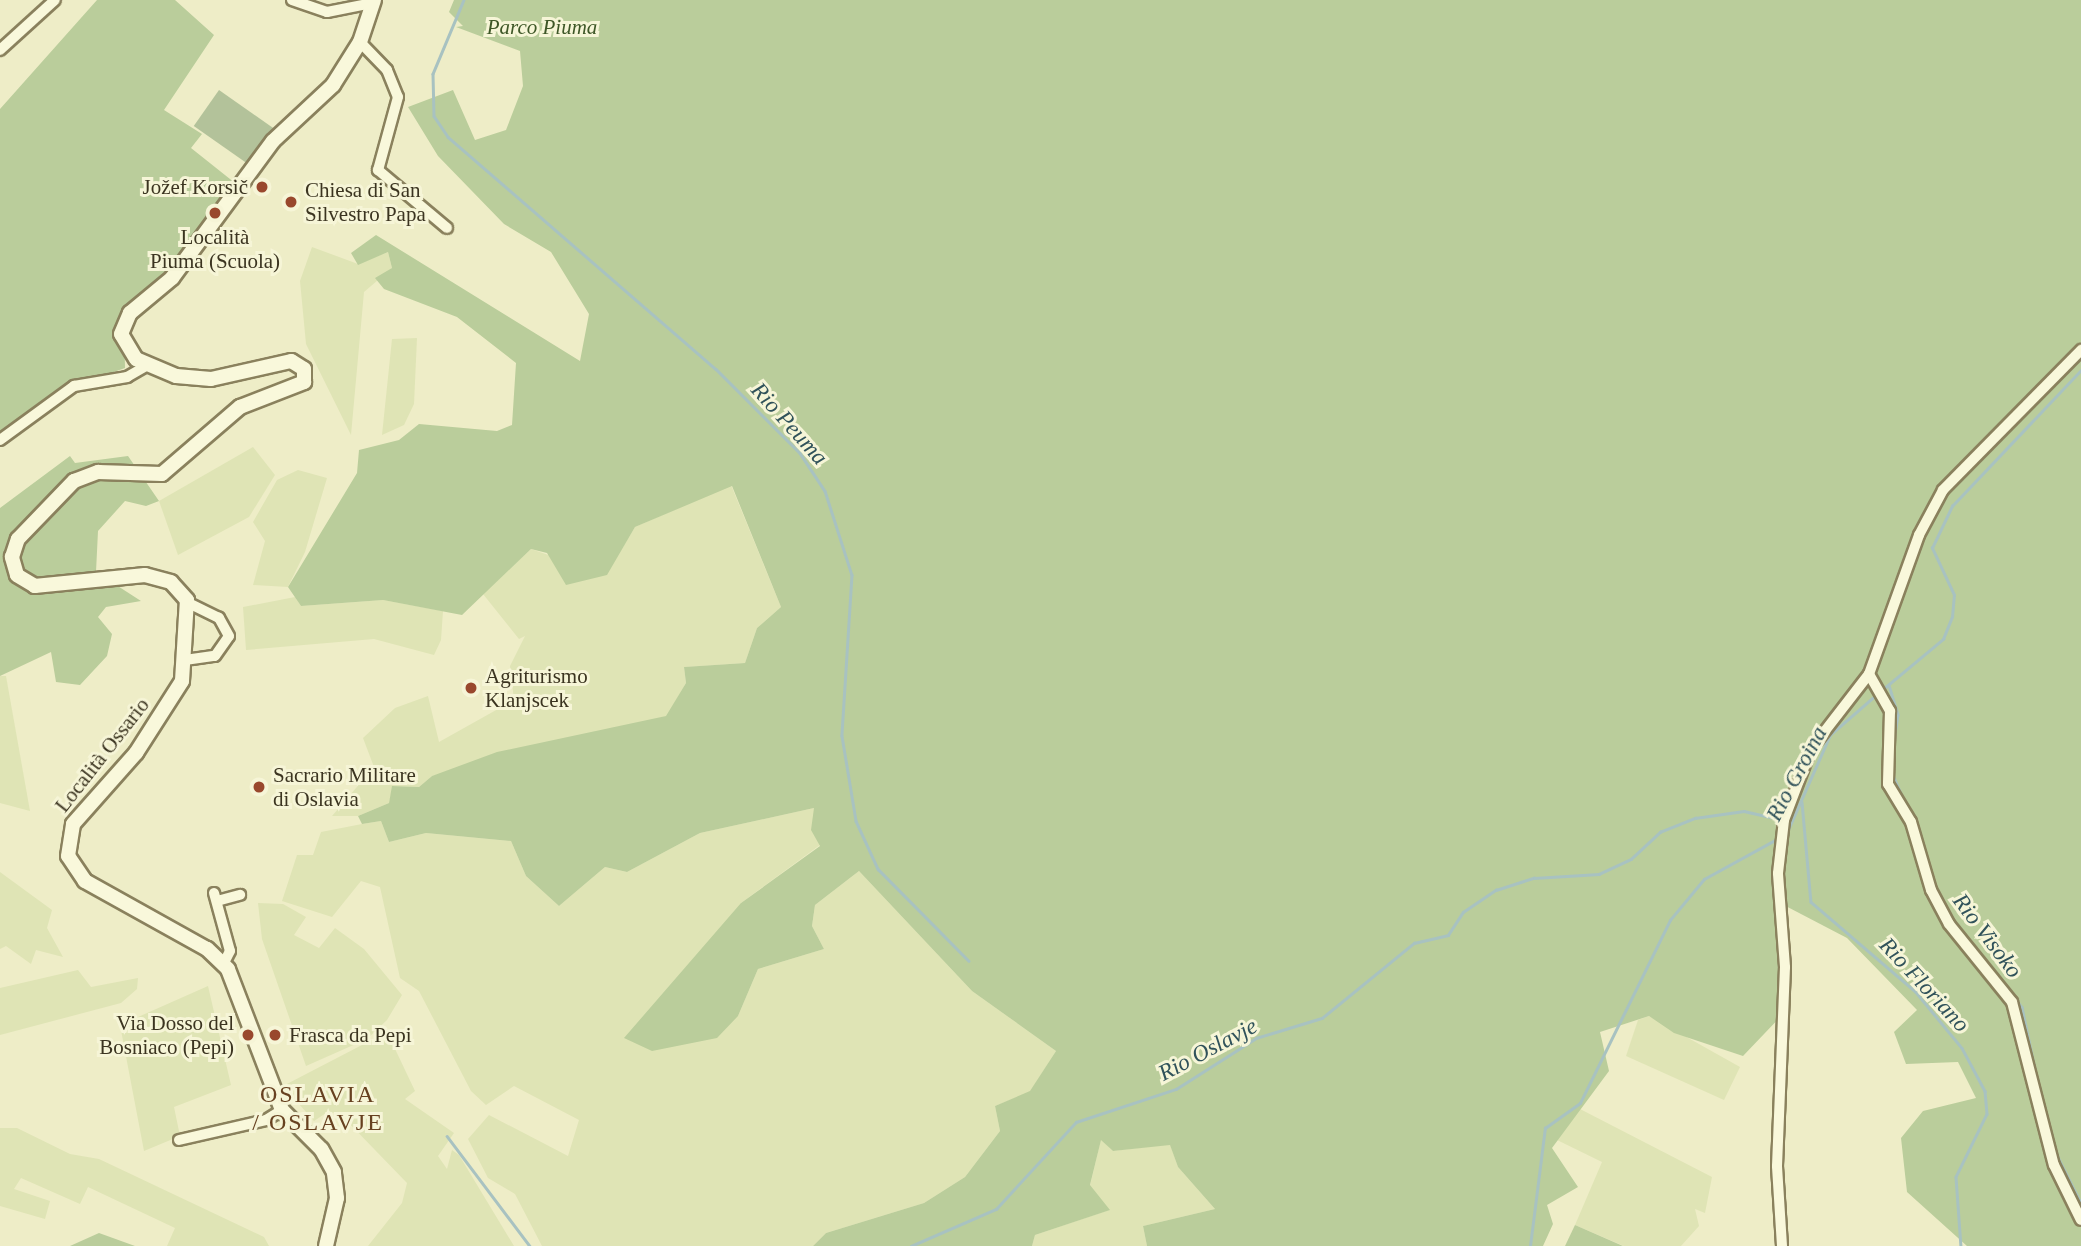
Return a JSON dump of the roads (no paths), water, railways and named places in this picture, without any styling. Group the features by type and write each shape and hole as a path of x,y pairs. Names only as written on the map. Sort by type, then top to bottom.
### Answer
{"street":[{"path":"0,50 55,0"},
{"path":"292,0 327,12 373,1"},
{"path":"185,660 215,656 229,636 219,618 188,603 176,586 152,575 29,585 13,568 14,547 74,481 98,472 144,478 170,471 240,407 299,386 305,374 290,361 201,379 146,366 124,344 124,321 172,278 273,141 333,85 360,42 373,1"},
{"path":"360,42 387,70 398,97 378,170 447,228"},
{"path":"1782,1246 1777,1166 1784,967 1778,873 1784,820 1811,749 1869,674 1919,535 1943,490 2081,350"},
{"path":"0,440 74,386 127,377 146,366"},
{"name":"Località Ossario","path":"188,603 181,634 185,660 182,681 136,753 73,824 68,856 85,881 224,963"},
{"path":"1869,674 1890,711 1888,784 1911,822 1931,890 1949,924 2012,1002 2054,1165 2081,1220"},
{"path":"240,895 216,897 230,951 224,963 237,987 282,1110 321,1149 334,1172 337,1198 326,1246"},
{"path":"179,1140 266,1120 282,1110"}],"waterway":[{"name":"Rio Peuma","path":"464,0 433,74 434,116 448,137 716,369 800,453 825,491 852,575 842,736 856,821 878,869 969,961"},
{"name":"Rio Groina","path":"1882,690 1943,639 1952,617 1954,595 1932,548 1952,506 2081,370"},
{"name":"Rio Visoko","path":"1889,685 1898,715 1894,739"},
{"name":"Rio Groina","path":"1787,832 1830,735 1877,694"},
{"path":"1892,773 1920,837"},
{"name":"Rio Floriano","path":"1802,802 1811,902 1915,991 1962,1048 1985,1091 1987,1114 1956,1177 1961,1246"},
{"name":"Rio Oslavje","path":"911,1246 996,1209 1076,1122 1176,1089 1256,1038 1322,1018 1414,943 1448,935 1463,912 1496,890 1534,878 1599,874 1631,859 1660,832 1695,818 1744,811 1782,820"},
{"name":"Rio Groina","path":"1530,1246 1545,1128 1580,1103 1670,920 1704,879 1779,838"},
{"name":"Rio Visoko","path":"1952,920 2022,1007 2040,1093"},
{"name":"Rio Oslavje","path":"447,1136 530,1246"},
{"name":"Rio Visoko","path":"2056,1153 2081,1203"}],"place":[{"name":"Jožef Korsič","path":"262,187"},
{"name":"Chiesa di San Silvestro Papa","path":"291,202"},
{"name":"Località Piuma (Scuola)","path":"215,213"},
{"name":"Agriturismo Klanjscek","path":"471,688"},
{"name":"Sacrario Militare di Oslavia","path":"259,787"},
{"name":"Via Dosso del Bosniaco (Pepi)","path":"248,1035"},
{"name":"Frasca da Pepi","path":"275,1035"}],"district":[{"name":"OSLAVIA / OSLAVJE","path":"318,1109"}],"park label":[{"name":"Parco Piuma","path":"542,27"}]}
